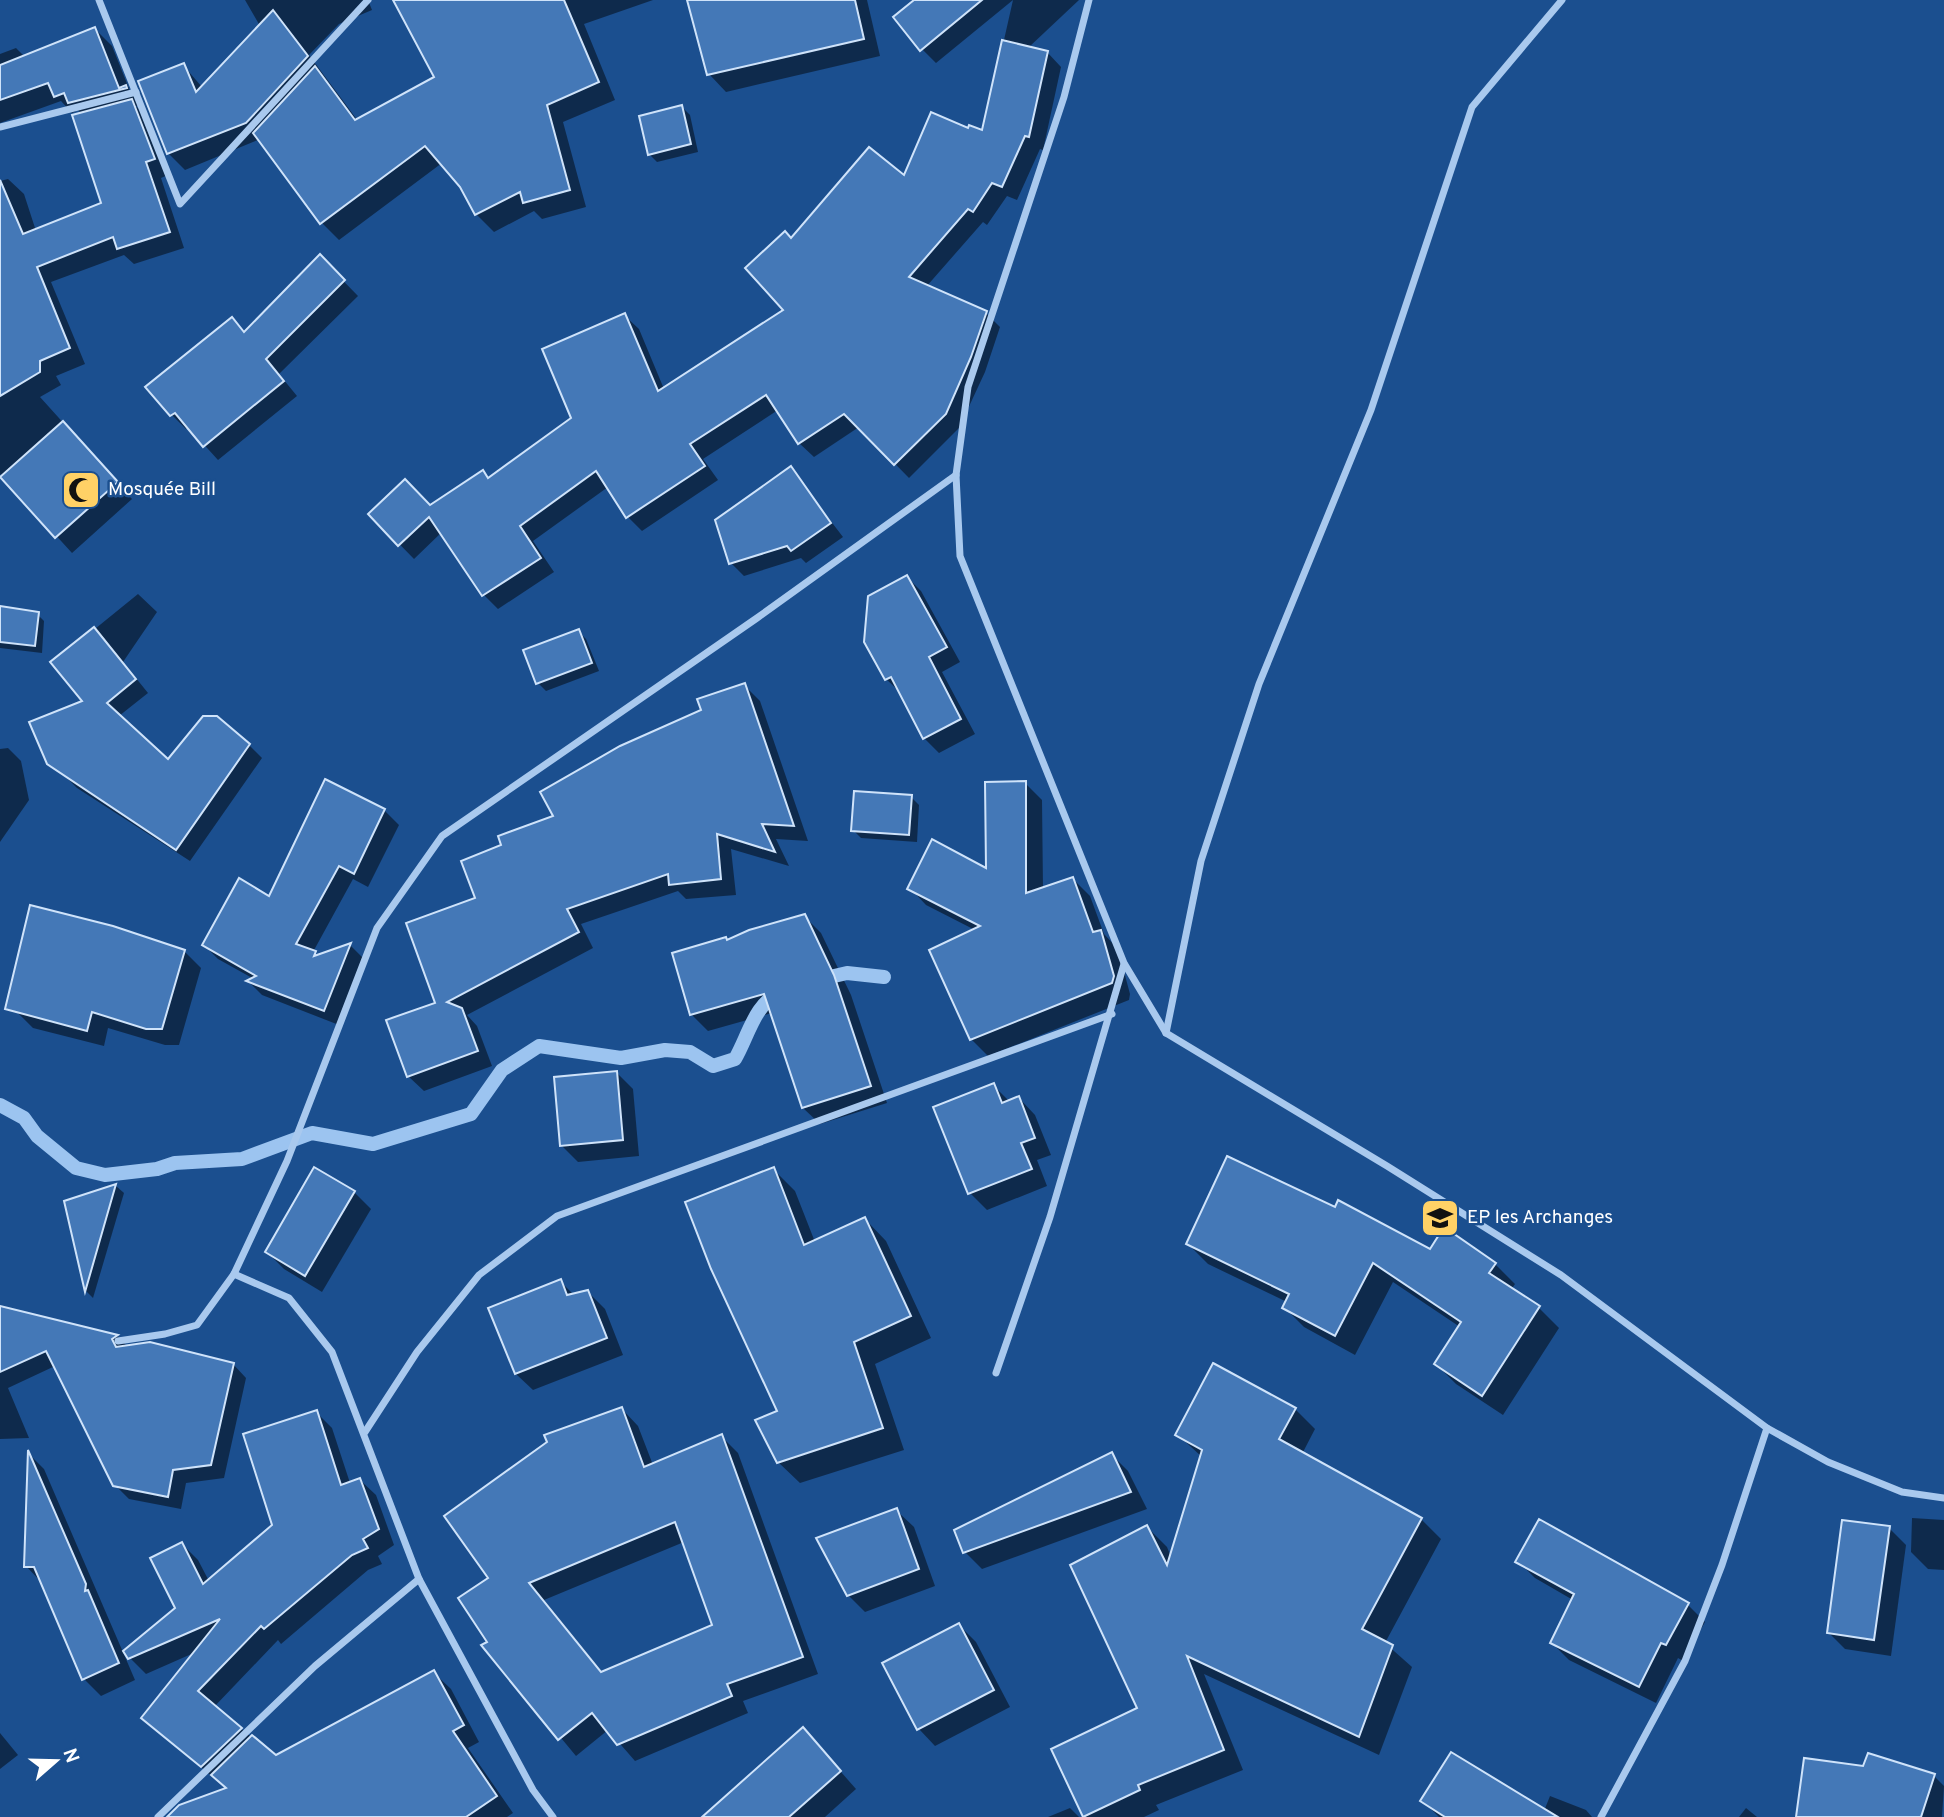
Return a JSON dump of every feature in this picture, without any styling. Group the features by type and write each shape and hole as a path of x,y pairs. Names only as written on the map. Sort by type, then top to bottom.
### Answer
{"street":[{"path":"99,0 180,204 368,0"},
{"path":"1089,0 1064,97 968,387 956,475 960,556 1124,963 1166,1034 1387,1166 1561,1275 1767,1428 1828,1462 1902,1492 1944,1498"},
{"path":"1166,1034 1201,860 1247,722 1371,410 1472,107 1562,0"},
{"path":"0,127 136,92"},
{"path":"118,1341 165,1334 197,1325 234,1274 287,1161 377,928 442,836 757,618 956,475"},
{"path":"996,1373 1050,1217 1112,1014 1124,963"},
{"path":"365,1432 417,1352 480,1275 557,1216 1112,1014"},
{"path":"234,1274 289,1298 332,1352 365,1432 419,1579 533,1790 553,1817"},
{"path":"1601,1817 1685,1661 1722,1565 1767,1428"},
{"path":"158,1817 315,1666 419,1579"}],"building":[{"path":"393,0 564,0 599,82 547,105 570,190 523,203 520,192 475,215 460,187 425,146 320,224 253,133 315,66 355,120 434,77"},
{"path":"687,0 855,0 864,39 707,75"},
{"path":"914,0 982,0 920,51 893,17"},
{"path":"273,10 308,56 246,123 167,154 138,81 184,63 196,92"},
{"path":"95,27 119,88 126,85 127,88 68,103 64,93 54,97 48,83 0,100 0,65"},
{"path":"1002,40 1048,51 1029,137 1025,136 1002,187 992,183 973,212 968,209 909,277 987,311 971,357 946,414 894,465 844,414 798,444 766,395 690,444 705,466 626,518 596,471 520,526 541,558 482,596 429,517 398,546 368,514 405,479 430,505 483,470 488,478 571,418 542,349 625,313 658,391 783,310 745,268 785,231 791,238 869,147 904,175 931,112 968,128 969,125 982,130"},
{"path":"132,99 155,159 146,162 170,232 117,249 113,237 37,267 70,348 40,361 40,372 0,396 0,180 23,234 101,203 72,115"},
{"path":"682,105 691,144 648,155 639,116"},
{"path":"320,254 345,280 266,359 284,381 203,447 175,413 170,416 145,387 232,317 244,332"},
{"path":"63,421 118,482 55,538 0,477"},
{"path":"791,466 831,523 791,551 787,546 729,564 715,520"},
{"path":"907,575 947,647 929,657 961,719 923,739 891,677 885,680 864,642 868,596"},
{"path":"0,606 39,612 35,646 0,642"},
{"path":"94,627 136,679 107,703 168,759 203,716 217,716 250,744 176,850 47,764 29,722 82,701 50,662"},
{"path":"579,629 592,663 536,684 523,650"},
{"path":"745,683 794,826 762,824 775,852 717,834 721,879 669,885 668,874 567,909 579,932 447,1002 462,1008 478,1051 407,1077 386,1020 435,1003 406,923 475,898 461,861 501,845 498,836 553,816 540,792 620,746 701,710 697,699"},
{"path":"325,779 385,809 354,874 339,866 296,944 316,951 314,956 351,943 324,1011 246,981 256,976 202,945 239,878 269,896"},
{"path":"1026,781 1026,893 1073,877 1093,932 1101,930 1114,976 1112,983 970,1040 929,950 980,926 907,889 932,839 986,868 985,782"},
{"path":"854,791 912,795 909,835 851,831"},
{"path":"30,905 113,926 185,950 162,1029 146,1029 92,1012 87,1031 5,1009"},
{"path":"805,914 834,975 871,1086 802,1108 764,994 690,1015 672,953 726,937 727,940 749,930"},
{"path":"617,1071 623,1140 560,1146 554,1077"},
{"path":"994,1083 1002,1103 1019,1096 1035,1138 1021,1143 1032,1169 968,1194 933,1107"},
{"path":"1227,1156 1335,1207 1338,1200 1430,1249 1444,1227 1496,1263 1489,1273 1540,1306 1482,1396 1434,1364 1461,1322 1373,1263 1335,1336 1282,1308 1289,1294 1186,1244"},
{"path":"314,1167 355,1191 305,1276 265,1252"},
{"path":"774,1167 804,1245 865,1217 911,1316 854,1342 883,1428 777,1463 755,1420 777,1411 711,1269 685,1202"},
{"path":"116,1184 85,1292 64,1201"},
{"path":"561,1279 567,1295 588,1290 607,1338 515,1374 488,1308"},
{"path":"0,1306 118,1335 112,1339 116,1347 150,1342 234,1363 211,1465 173,1470 168,1497 113,1486 46,1351 0,1372"},
{"path":"1213,1363 1296,1408 1279,1439 1422,1518 1362,1629 1393,1645 1359,1737 1187,1656 1224,1750 1138,1785 1140,1790 1083,1817 1051,1749 1137,1708 1070,1565 1147,1525 1167,1565 1202,1450 1175,1435"},
{"path":"622,1407 644,1467 722,1434 803,1657 727,1684 732,1696 617,1745 592,1713 558,1740 481,1645 487,1642 458,1598 488,1578 444,1516 547,1442 544,1435","holes":["675,1522 712,1625 601,1672 529,1583"]},
{"path":"317,1410 341,1485 360,1478 379,1529 363,1539 368,1548 352,1555 264,1629 261,1626 198,1691 242,1728 201,1767 141,1718 220,1619 128,1659 123,1651 175,1608 150,1558 182,1542 203,1584 272,1525 243,1434"},
{"path":"28,1450 86,1584 85,1591 88,1590 119,1663 82,1680 34,1567 24,1567"},
{"path":"1112,1452 1131,1492 963,1553 954,1530"},
{"path":"897,1508 919,1569 847,1596 816,1538"},
{"path":"1539,1519 1689,1603 1666,1645 1661,1643 1639,1687 1550,1643 1574,1594 1515,1562"},
{"path":"1842,1520 1890,1526 1874,1640 1827,1633"},
{"path":"959,1623 994,1690 917,1730 882,1663"},
{"path":"434,1670 464,1725 453,1731 497,1796 466,1817 167,1817 179,1805 226,1788 211,1775 252,1735 276,1755"},
{"path":"803,1727 841,1771 789,1817 702,1817"},
{"path":"1451,1752 1558,1817 1445,1817 1420,1801"},
{"path":"1868,1753 1935,1774 1921,1817 1796,1817 1804,1758 1863,1766"}],"waterway":[{"path":"817,980 847,973 884,977"},
{"path":"0,1105 24,1118 37,1136 76,1168 105,1175 157,1169 175,1163 242,1159 312,1133 373,1144 471,1114 502,1070 539,1046 621,1058 665,1050 690,1052 713,1066 735,1059 758,1012 772,997 781,992"}],"place":[{"name":"Mosquée Bill","path":"81,490"},
{"name":"EP les Archanges","path":"1440,1218"}]}
